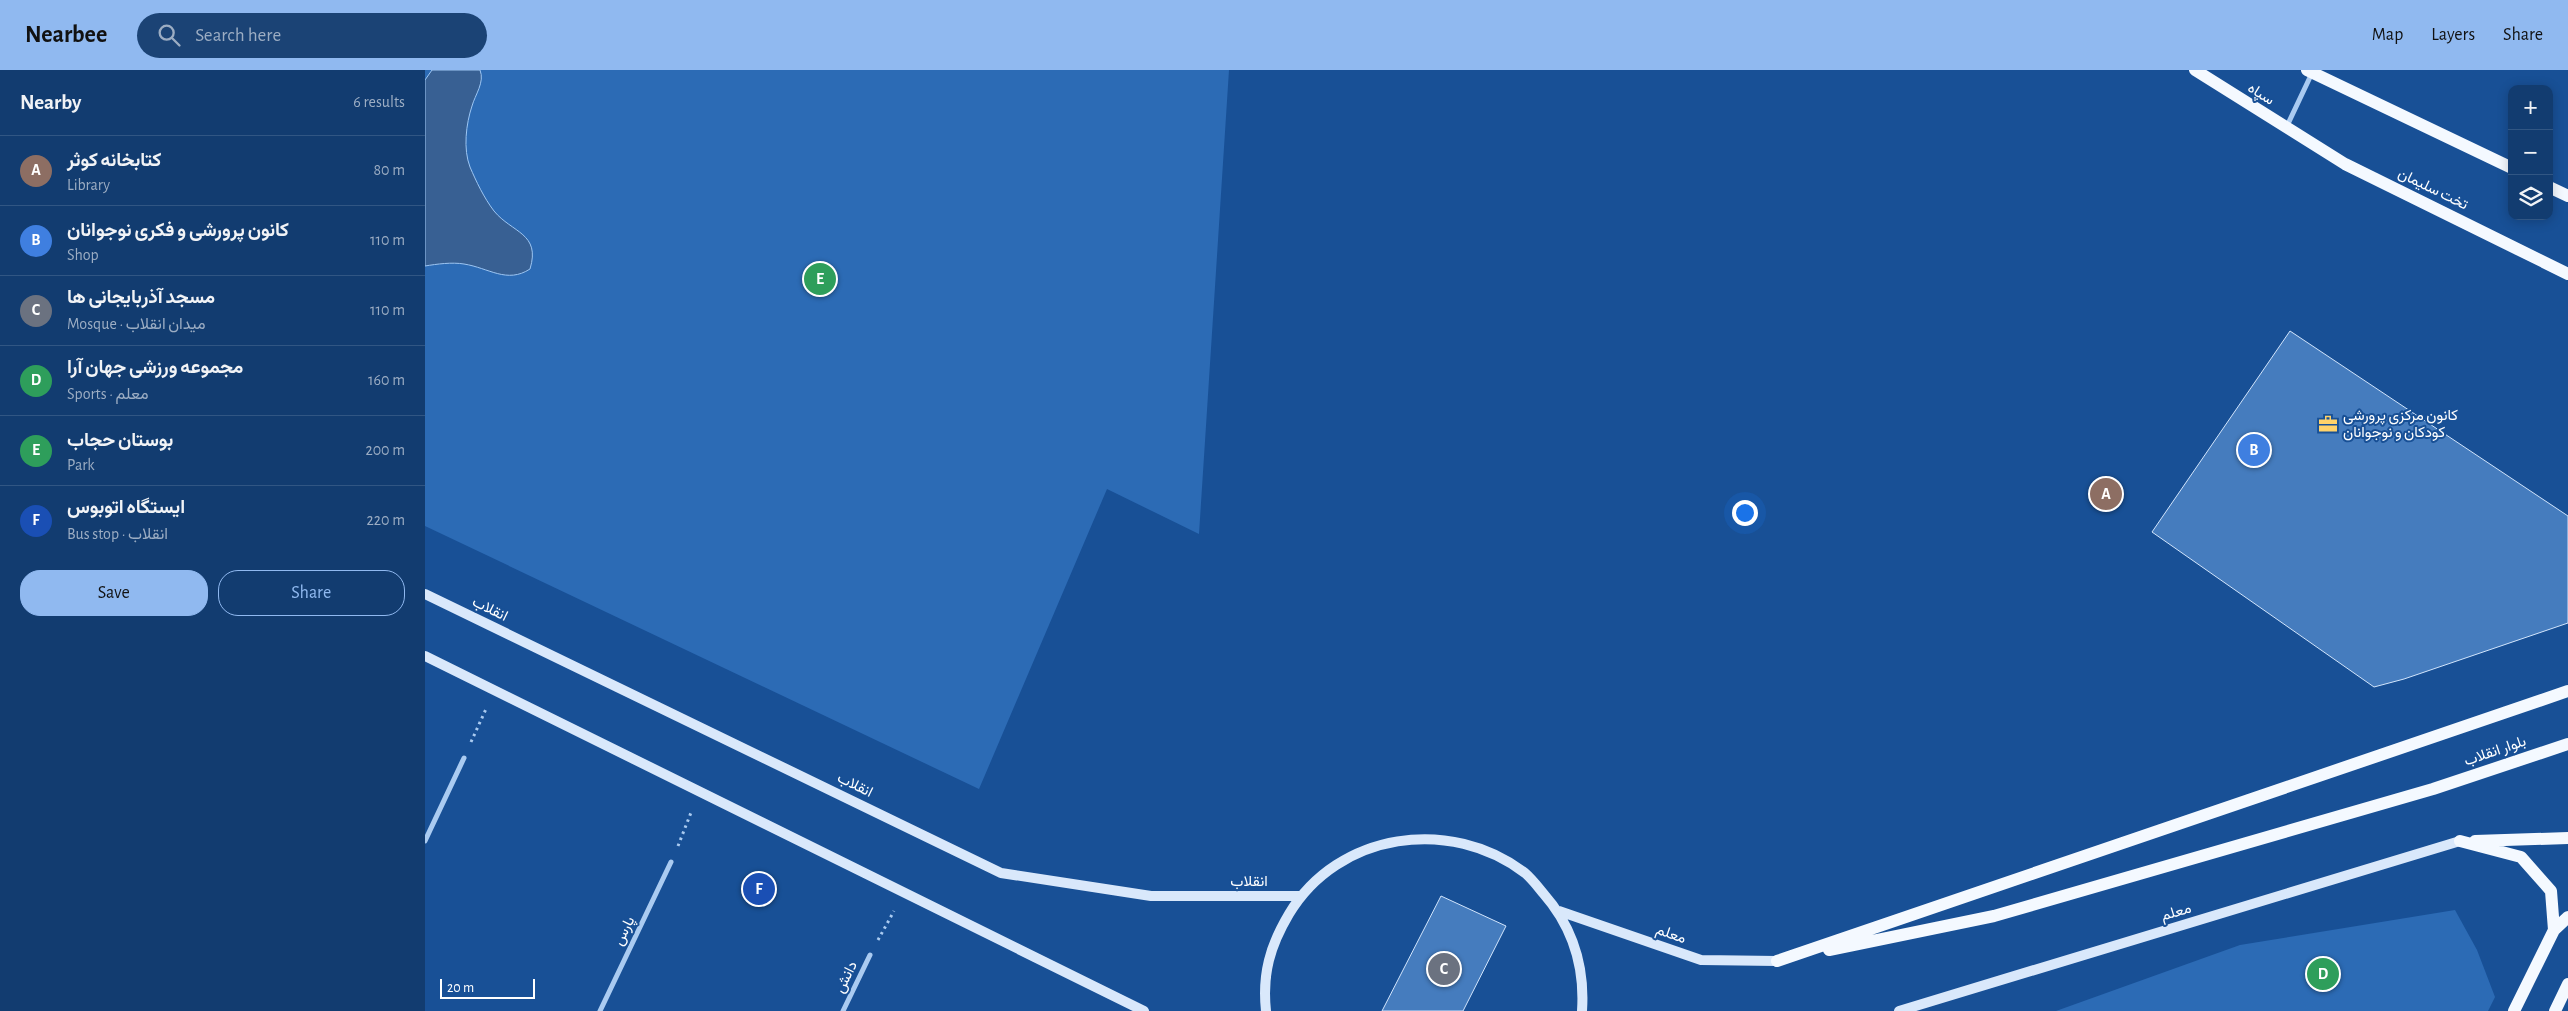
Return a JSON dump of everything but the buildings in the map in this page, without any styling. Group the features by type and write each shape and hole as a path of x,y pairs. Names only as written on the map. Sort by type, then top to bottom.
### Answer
{"main road":[{"name":"سپاه","path":"2195,70 2286,128"},
{"path":"2311,71 2508,166"},
{"name":"تخت سلیمان","path":"2286,128 2345,164 2568,274"},
{"path":"2553,189 2568,196"},
{"name":"انقلاب","path":"425,594 1001,873 1151,896 1300,896"},
{"path":"425,656 1144,1011"},
{"path":"1777,961 2568,691"},
{"name":"بلوار انقلاب","path":"1777,961 1994,916 2433,789 2568,744"},
{"path":"1265,1011 1263,987 1274,938 1300,896 1337,862 1383,842 1433,838 1482,848 1526,874 1559,911 1577,947 1584,987 1582,1011"},
{"path":"2460,842 2568,838"},
{"path":"2460,842 2521,857 2551,891 2554,930"},
{"name":"معلم","path":"1899,1011 2460,842"},
{"name":"معلم","path":"1559,911 1701,960 1777,961"},
{"path":"2514,1011 2554,930 2568,917"},
{"path":"2556,1008 2568,984"}],"street":[{"path":"2286,128 2311,71"},
{"path":"425,841 464,758"},
{"name":"پارس","path":"600,1011 671,862"},
{"name":"دانش","path":"843,1011 871,955"}],"path":[{"path":"464,758 495,690"},
{"path":"671,862 699,791"},
{"path":"871,955 904,892"}],"shaded area":[{"path":"425,70 1229,70 1199,534 1107,489 979,789 425,526"},
{"path":"432,70 480,70 480,84 467,128 466,145 468,160 487,201 494,211 523,235 532,248 530,269 522,273 513,275 498,274 459,263 425,266 425,80"},
{"path":"2455,910 2477,950 2495,997 2488,1011 2056,1011 2240,945"}],"place":[{"name":"بوستان حجاب","path":"820,279"},
{"name":"کانون مرکزی پرورشی کودکان و نوجوانان","path":"2328,424"},
{"name":"کانون پرورشی و فکری نوجوانان","path":"2254,450"},
{"name":"کتابخانه کوثر","path":"2106,494"},
{"name":"ایستگاه اتوبوس","path":"759,889"},
{"name":"مسجد آذربایجانی ها","path":"1444,969"},
{"name":"مجموعه ورزشی جهان آرا","path":"2323,974"}]}
